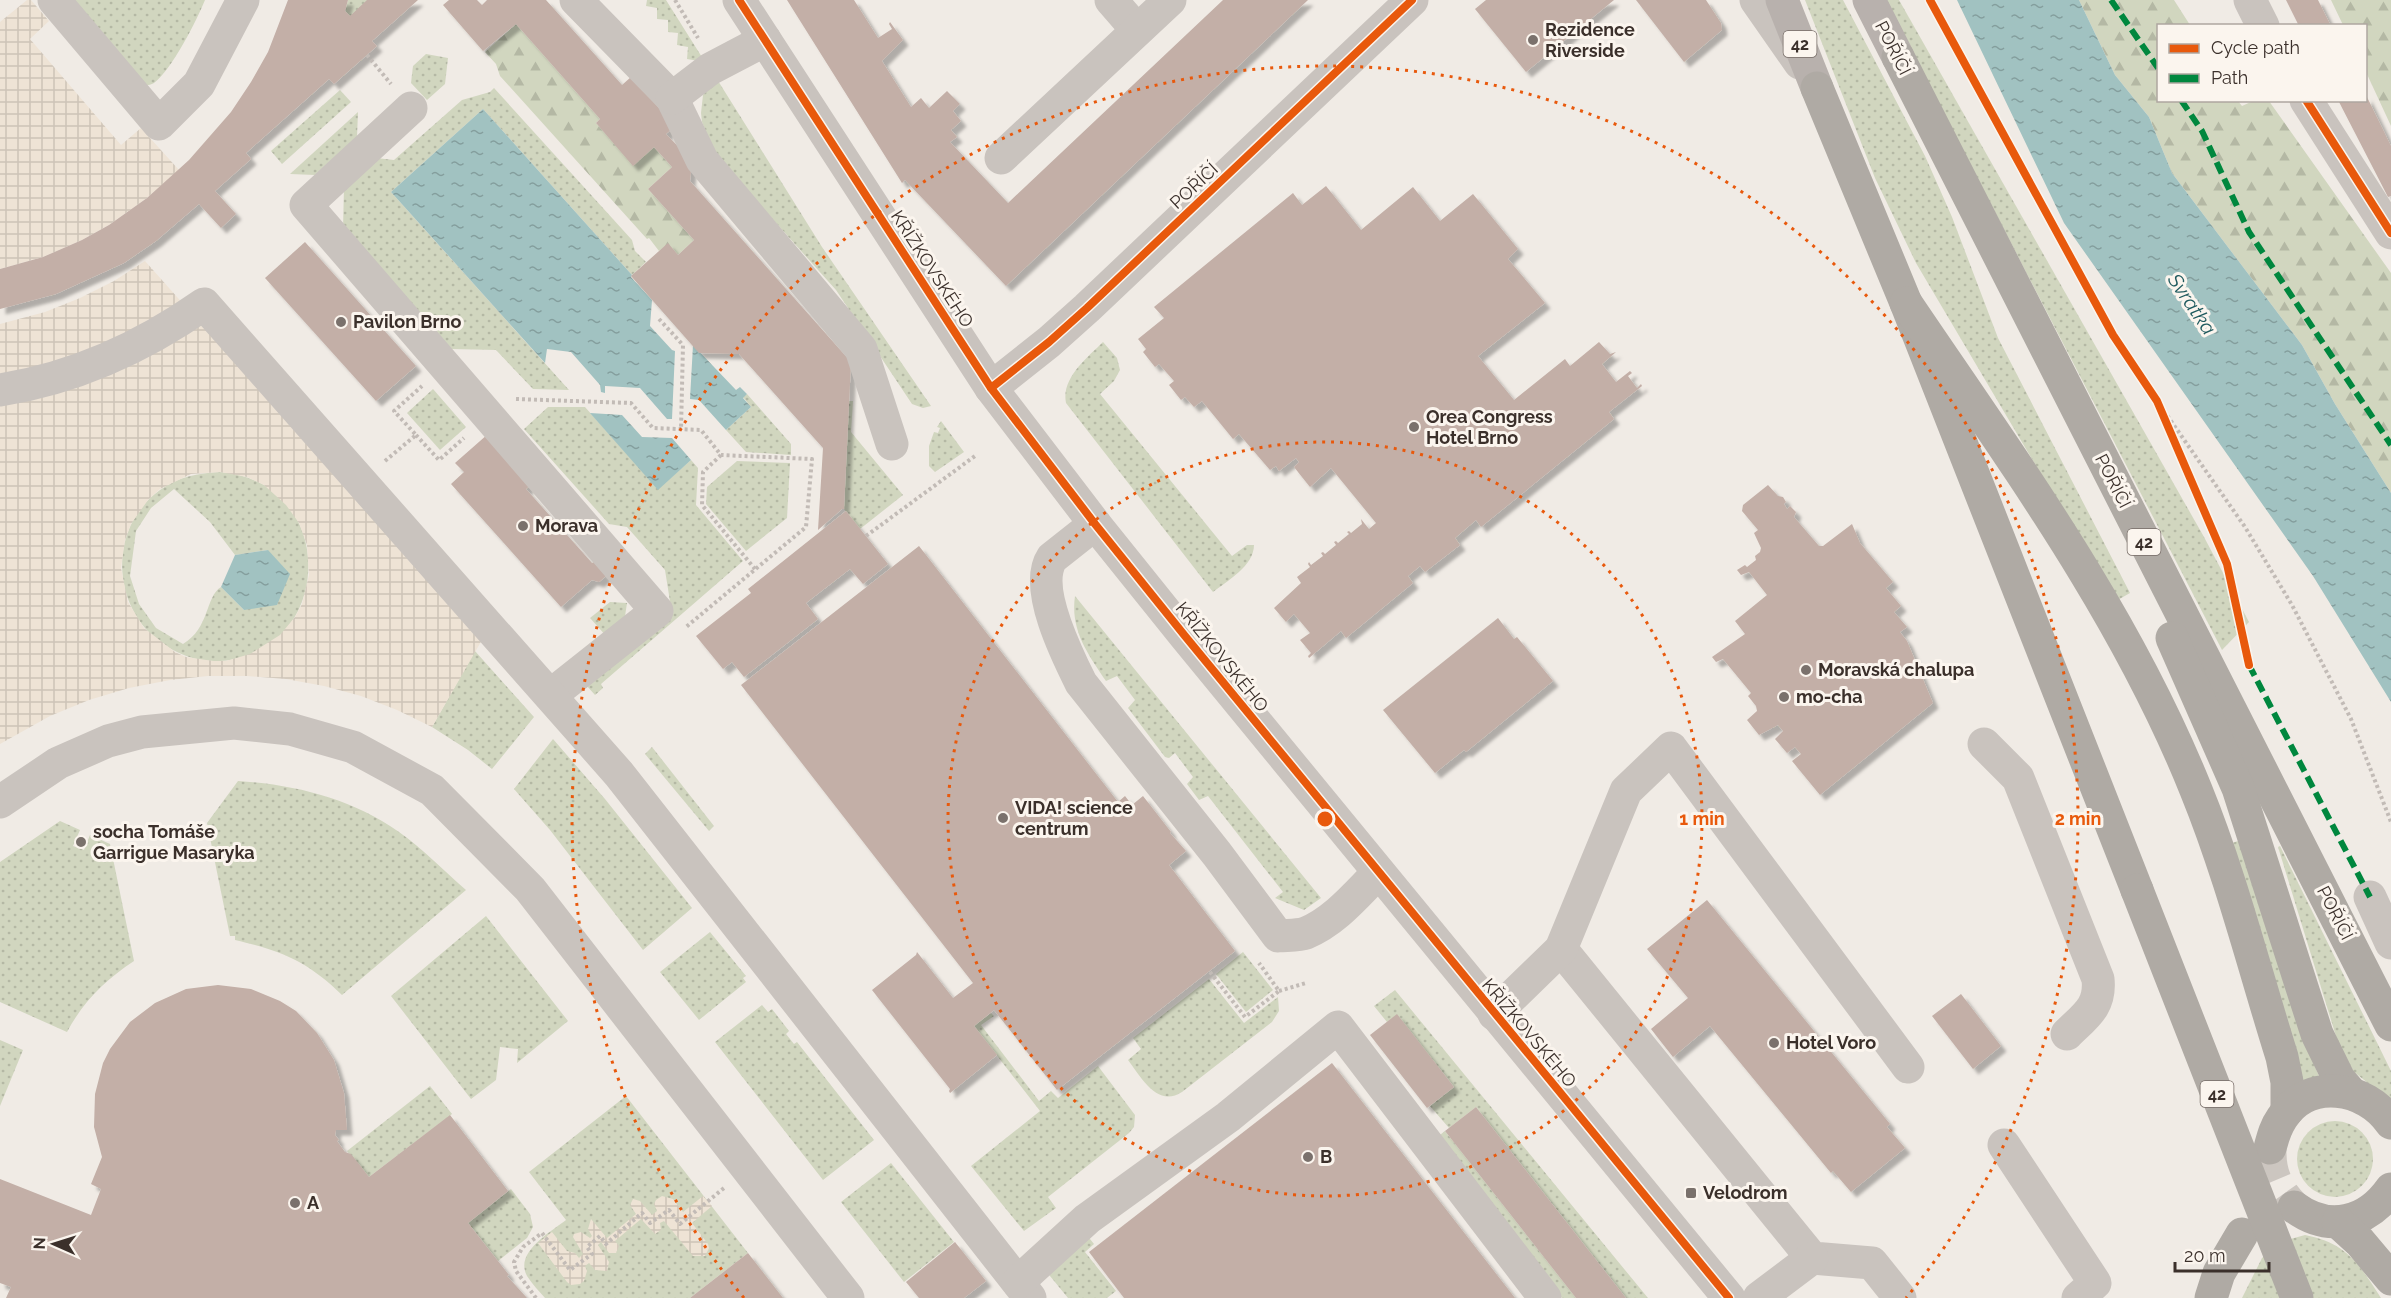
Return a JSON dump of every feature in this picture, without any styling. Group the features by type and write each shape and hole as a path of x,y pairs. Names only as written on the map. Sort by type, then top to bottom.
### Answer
{"highway":[{"name":"POŘÍČÍ","path":"1898,57 2391,1025"},
{"name":"42","path":"1817,88 1906,303 2297,1298"},
{"name":"42","path":"1906,303 2063,535 2121,632 2171,733 2196,790 2218,852 2278,1046 2287,1082 2288,1111"},
{"name":"42","path":"2116,487 2157,604 2238,788 2317,1034 2339,1079 2351,1093"},
{"path":"2270,1148 2274,1131 2288,1111 2312,1095 2338,1090 2351,1093 2375,1104 2391,1123"},
{"path":"2294,1207 2313,1218 2338,1222 2365,1215 2381,1203 2391,1189"},
{"path":"2338,1222 2360,1242 2391,1279"},
{"path":"2211,1298 2219,1273 2242,1234"}],"main road":[{"name":"42","path":"1782,0 1817,88"},
{"name":"POŘÍČÍ","path":"1869,0 1898,57"}],"street":[{"path":"54,0 159,124 200,84 243,0"},
{"path":"576,0 672,98 702,160 861,349 892,444"},
{"name":"KŘÍŽKOVSKÉHO","path":"739,0 991,388 1095,524 1378,873 1729,1298"},
{"path":"1112,0 1137,30"},
{"path":"1001,158 1170,0"},
{"name":"POŘÍČÍ","path":"991,388 1087,308 1412,0"},
{"path":"1756,0 1817,88"},
{"path":"2250,0 2262,24"},
{"path":"672,98 716,66 765,40"},
{"path":"2307,102 2391,232"},
{"path":"411,108 306,205 657,611 551,695"},
{"path":"0,390 58,377 97,364 171,327 204,304 619,774 1024,1290 1087,1219 1228,1117 1338,1028 1545,1298"},
{"path":"1095,524 1048,563 1045,584 1051,609 1070,662 1081,683 1210,844 1278,936 1304,934 1327,921 1340,912 1378,873"},
{"path":"0,802 58,762 108,741 142,732 234,723 290,729 353,747 432,790 530,889 848,1298"},
{"path":"1984,744 2018,778 2098,979 2100,992 2095,1005 2067,1034"},
{"path":"1494,1014 1561,949 1626,791 1671,748 1908,1067"},
{"path":"2370,897 2391,943"},
{"path":"1561,949 1812,1258"},
{"path":"2004,1144 2095,1283 2078,1298"},
{"path":"1759,1298 1812,1258 1872,1263 1900,1298"}],"path":[{"path":"675,0 716,66"},
{"path":"367,55 378,67"},
{"path":"659,319 683,345 681,429"},
{"path":"445,366 394,411 439,460 481,406 631,403 653,428 701,430 721,455"},
{"path":"2151,391 2245,527 2292,605 2351,719 2391,822"},
{"path":"2157,401 2176,444"},
{"path":"392,455 416,435"},
{"path":"682,630 755,569 806,526 812,459 721,455 703,472 702,505 755,569"},
{"path":"866,536 975,456"},
{"path":"1258,962 1280,991"},
{"path":"1210,972 1245,1017 1280,991 1306,983"},
{"path":"536,1298 516,1271 514,1262 523,1247 542,1233 570,1270 592,1254 587,1247 600,1236 606,1244 642,1213 650,1223 669,1210 680,1224 748,1169"}],"green space":[{"path":"65,0 205,0 190,32 168,68 151,85 140,85"},
{"path":"348,0 375,0 354,21 345,11"},
{"path":"647,0 666,0 705,62 687,59 688,47 677,45 678,33 668,32 668,20 657,19 657,8 646,6"},
{"path":"1805,0 1843,0 1925,156 1952,217 1998,338 2130,593 2116,601 1916,263 1875,178"},
{"path":"1885,0 1899,0 2204,537 2249,622 2222,650"},
{"path":"2079,0 2174,0 2189,24 2157,24 2157,102 2239,102 2242,106 2251,102 2270,102 2391,273 2391,493 2335,404 2302,345 2172,173 2149,117 2115,75"},
{"path":"2331,0 2391,0 2391,126 2367,74 2367,24 2343,24"},
{"path":"516,24 600,119 596,123 633,165 654,147 672,167 648,189 694,240 678,255 668,244 659,251 649,238 647,239 500,76 496,64 485,52"},
{"path":"426,54 448,58 445,84 427,100 411,83 413,66"},
{"path":"715,76 822,247 931,406 923,408 912,404 836,290 716,156 702,122 701,113 703,95"},
{"path":"494,88 632,240 635,251 646,262 632,275 483,109 391,192 569,390 533,389 496,350 451,349 343,229 344,187 376,158 394,160 462,100 490,92"},
{"path":"340,90 351,102 282,164 271,151"},
{"path":"358,112 357,137 315,175 290,174"},
{"path":"1103,342 1117,358 1120,370 1114,381 1100,394 1232,556 1247,545 1254,545 1250,560 1245,566 1213,592 1066,403 1065,394 1071,377"},
{"path":"433,389 466,427 440,450 407,413"},
{"path":"747,394 791,444 791,455 746,452 726,430 751,407 743,397"},
{"path":"849,401 853,401 851,432 903,495 860,529 844,509"},
{"path":"548,407 585,407 658,489 691,460 698,468 696,505 743,561 601,684 603,688 595,695 586,685 672,614 665,570 627,527 609,524 524,429"},
{"path":"941,421 964,452 935,472 929,466 929,446 934,432 938,433 940,428 937,427"},
{"path":"737,461 790,463 787,518 746,551 706,504 707,487"},
{"path":"220,472 260,483 288,506 304,536 308,570 301,604 283,633 254,653 215,661 200,660 173,650 160,642 144,627 132,608 125,588 122,566 124,545 131,524 143,506 160,490 174,482 188,476","holes":["174,489 210,522 235,555 268,550 244,610 221,587 212,598 198,630 183,644 156,628 139,604 130,576 136,531 151,508"]},
{"path":"1075,596 1321,898 1304,910 1275,898 1283,892 1208,796 1199,800 1187,784 1193,777 1175,753 1169,758 1165,757 1128,708 1135,700 1117,676 1106,681 1099,671 1078,631 1075,620"},
{"path":"610,602 627,603 624,623 607,637 590,618"},
{"path":"475,651 534,717 492,769 468,750 432,727"},
{"path":"553,739 605,799 692,908 643,950 550,830 514,789"},
{"path":"652,747 714,826 709,831 645,754"},
{"path":"238,781 302,790 361,810 399,832 466,890 342,995 317,974 293,959 267,948 235,940 235,936 230,936 207,823"},
{"path":"60,821 80,830 73,846 84,850 90,835 110,844 134,961 96,992 80,1011 67,1032 0,1002 0,862"},
{"path":"2241,840 2305,1043 2319,1076 2304,1084 2229,844"},
{"path":"2280,846 2391,1071 2391,1102 2353,1071 2339,1046 2278,847"},
{"path":"486,916 568,1021 517,1063 518,1049 500,1047 496,1080 471,1099 391,996"},
{"path":"710,932 746,976 743,978 746,982 699,1020 660,972"},
{"path":"1243,952 1273,990 1246,1012 1216,974"},
{"path":"1209,979 1244,1023 1278,997 1279,1011 1272,1022 1182,1092 1173,1096 1157,1093 1144,1082 1128,1060 1141,1049 1133,1038"},
{"path":"1395,990 1648,1298 1626,1298 1476,1107 1449,1128 1430,1106 1454,1087 1397,1015 1387,1022 1374,1006"},
{"path":"762,1005 768,1012 772,1009 789,1031 786,1034 794,1044 797,1042 874,1140 823,1180 715,1042"},
{"path":"991,1013 994,1016 981,1025 1039,1101 1051,1091 1058,1098 1098,1066 1135,1115 1134,1127 1129,1133 1048,1197 1056,1208 1024,1231 971,1166 1040,1111 974,1026"},
{"path":"0,1040 23,1050 0,1106"},
{"path":"430,1086 452,1114 369,1177 347,1151"},
{"path":"626,1096 748,1253 690,1298 545,1298 527,1276 524,1267 526,1259 536,1243 566,1220 529,1172"},
{"path":"2335,1121 2349,1124 2362,1132 2370,1145 2373,1159 2370,1173 2362,1186 2349,1194 2335,1197 2321,1194 2308,1186 2300,1173 2297,1159 2300,1145 2308,1132 2321,1124"},
{"path":"1445,1131 1576,1298 1562,1298 1436,1138"},
{"path":"891,1163 954,1242 904,1282 841,1202"},
{"path":"511,1189 530,1214 533,1227 527,1238 498,1261 468,1223"},
{"path":"1082,1229 1094,1244 1085,1252 1116,1291 1107,1298 1068,1298 1041,1265"},
{"path":"2305,1235 2332,1243 2342,1249 2366,1275 2381,1298 2242,1298 2262,1258 2283,1241"}],"shaded area":[{"path":"27,0 31,0 49,21 30,39 121,145 141,128 179,170 147,198 109,225 82,240 43,257 0,269 0,22"},
{"path":"145,261 482,640 432,727 361,696 324,686 286,679 208,676 129,688 89,700 50,716 0,744 0,324 45,312 114,281","holes":["220,472 247,477 264,485 286,505 299,523 307,545 309,575 302,604 295,617 280,635 250,654 226,661 186,657 175,652 144,628 128,602 121,568 125,540 131,524 148,500 160,489 191,474"]},
{"path":"662,1196 673,1199 683,1212 703,1196 712,1206 692,1223 708,1244 709,1248 705,1256 693,1256 664,1221 660,1223 661,1230 655,1234 641,1219 615,1241 619,1246 616,1253 609,1253 601,1242 598,1245 609,1262 607,1271 595,1270 589,1263 585,1266 587,1271 584,1281 571,1285 538,1243 552,1232 567,1251 575,1253 579,1258 583,1254 573,1237 574,1234 581,1232 590,1238 592,1236 588,1229 591,1219 607,1238 636,1214 630,1205 633,1199 640,1201 652,1215 657,1211 654,1204 656,1200"}],"water":[{"name":"Svratka","path":"1957,0 2079,0 2115,75 2149,117 2172,173 2302,345 2335,404 2391,493 2391,702 2313,576 2064,223"},
{"path":"483,109 652,300 650,326 675,351 672,419 667,419 640,388 605,386 605,393 601,392 600,385 571,352 547,349 545,363 391,192"},
{"path":"693,345 736,390 740,387 747,394 743,398 751,407 726,430 699,400 690,399"},
{"path":"590,413 622,415 642,437 672,438 691,460 658,490"},
{"path":"268,550 290,574 277,605 244,610 221,587 235,555"}],"building":[{"path":"288,0 348,0 345,11 350,16 367,0 418,0 372,41 377,46 334,84 329,79 246,153 251,159 215,191 236,214 221,228 199,204 156,241 124,263 56,294 0,309 0,269 43,257 109,225 147,198 189,160 231,112 251,82 268,52"},
{"path":"449,0 477,0 482,5 487,0 546,0 622,85 631,77 675,126 666,134 692,161 690,181 851,362 844,509 818,530 823,448 739,354 699,353 631,276 668,243 678,255 694,240 648,189 672,167 654,147 633,166 596,123 600,119 516,24 483,51 443,5"},
{"path":"787,0 854,0 878,38 892,29 890,22 903,40 882,61 911,107 921,98 929,108 947,91 960,104 953,111 961,121 951,130 957,137 950,142 1008,203 1223,0 1308,0 1006,286 905,180 902,183"},
{"name":"Rezidence Riverside","path":"1486,0 1614,0 1526,72 1475,9"},
{"name":"Rezidence Riverside","path":"1636,0 1706,0 1721,23 1722,30 1684,62"},
{"path":"2286,0 2318,0 2330,24 2298,24"},
{"path":"2367,97 2391,146 2391,196 2388,197 2339,102 2367,102"},
{"name":"Orea Congress Hotel Brno","path":"1326,186 1361,230 1413,187 1440,221 1473,194 1518,249 1508,259 1545,303 1478,356 1514,400 1565,359 1570,366 1599,342 1610,354 1616,352 1602,364 1616,382 1630,371 1632,373 1628,376 1637,388 1641,384 1642,386 1609,412 1614,419 1481,527 1476,520 1455,538 1460,545 1425,572 1420,566 1408,576 1413,583 1346,638 1341,631 1309,658 1311,653 1300,640 1310,633 1294,614 1286,622 1274,608 1301,583 1297,577 1310,567 1309,562 1311,565 1323,556 1321,553 1325,554 1336,545 1334,542 1338,543 1349,534 1347,532 1351,533 1362,524 1361,519 1369,529 1376,523 1331,468 1310,487 1294,467 1299,462 1296,458 1279,471 1276,466 1270,470 1239,434 1233,439 1202,401 1194,407 1185,397 1181,400 1169,385 1174,381 1159,364 1155,367 1143,352 1146,349 1138,339 1164,318 1154,307 1293,193 1302,205"},
{"name":"Pavilon Brno","path":"305,242 416,366 376,401 265,278"},
{"name":"Morava","path":"488,434 533,483 526,489 606,576 599,582 592,580 561,607 451,484 464,472 455,463"},
{"path":"1768,485 1778,496 1783,497 1787,509 1790,506 1796,512 1794,517 1819,546 1823,546 1852,524 1860,543 1893,582 1886,588 1901,606 1894,612 1907,627 1900,632 1907,641 1933,703 1820,795 1792,761 1801,754 1795,747 1787,753 1775,739 1783,731 1778,725 1759,735 1747,720 1757,711 1748,696 1751,693 1723,659 1716,662 1712,657 1745,634 1735,621 1767,595 1749,572 1741,575 1737,570 1745,565 1747,567 1756,560 1755,556 1761,548 1754,533 1758,530 1742,511 1743,505"},
{"path":"846,511 888,564 863,584 850,569 806,603 818,619 744,677 732,662 723,669 696,636 751,593 748,589"},
{"name":"VIDA! science centrum","path":"919,546 1118,802 1125,796 1132,805 1143,796 1186,851 1169,865 1235,951 1057,1090 994,1010 974,1026 997,1055 950,1093 950,1089 872,990 917,952 953,998 973,983 741,685"},
{"path":"1498,618 1514,639 1517,637 1553,681 1466,752 1464,750 1435,773 1383,710"},
{"path":"1707,900 1890,1124 1887,1127 1905,1148 1851,1192 1833,1171 1831,1173 1710,1026 1673,1057 1651,1029 1688,998 1647,949"},
{"name":"A","path":"218,985 251,989 280,1001 296,1011 317,1033 334,1060 344,1093 347,1130 336,1130 335,1135 339,1140 337,1141 345,1152 351,1154 369,1177 450,1115 508,1191 468,1223 509,1275 507,1276 527,1298 6,1298 11,1287 0,1283 0,1179 91,1215 101,1189 91,1184 102,1157 94,1127 95,1094 103,1063 110,1049 130,1022 155,1003 186,989"},
{"path":"1961,994 2001,1046 1973,1069 1932,1016"},
{"path":"1397,1014 1454,1087 1427,1108 1370,1035"},
{"name":"B","path":"1332,1063 1515,1298 1124,1298 1089,1252"},
{"path":"1476,1107 1626,1298 1576,1298 1445,1131"},
{"path":"955,1242 986,1281 964,1298 919,1298 906,1282"},
{"path":"748,1253 783,1298 690,1298"}],"tunnel":[{"path":"2270,1148 2275,1181 2294,1207"}],"marked path":[{"path":"2111,0 2157,67"},
{"path":"2182,102 2202,131 2249,232 2391,445"},
{"path":"2249,665 2370,897"}],"cycle path":[{"path":"739,0 991,388 1095,524 1185,636 1729,1298"},
{"path":"991,388 1087,308 1412,0"},
{"path":"1930,0 2113,335 2157,401 2227,564 2249,665"},
{"path":"2307,102 2391,233"}],"place":[{"name":"Rezidence Riverside","path":"1533,40"},
{"name":"Pavilon Brno","path":"341,322"},
{"name":"Orea Congress Hotel Brno","path":"1414,427"},
{"name":"Morava","path":"523,526"},
{"name":"Moravská chalupa","path":"1806,670"},
{"name":"mo-cha","path":"1784,697"},
{"name":"VIDA! science centrum","path":"1003,818"},
{"name":"socha Tomáše Garrigue Masaryka","path":"81,842"},
{"name":"Hotel Voro","path":"1774,1043"},
{"name":"B","path":"1308,1157"},
{"name":"Velodrom","path":"1691,1193"},
{"name":"A","path":"295,1203"}]}
